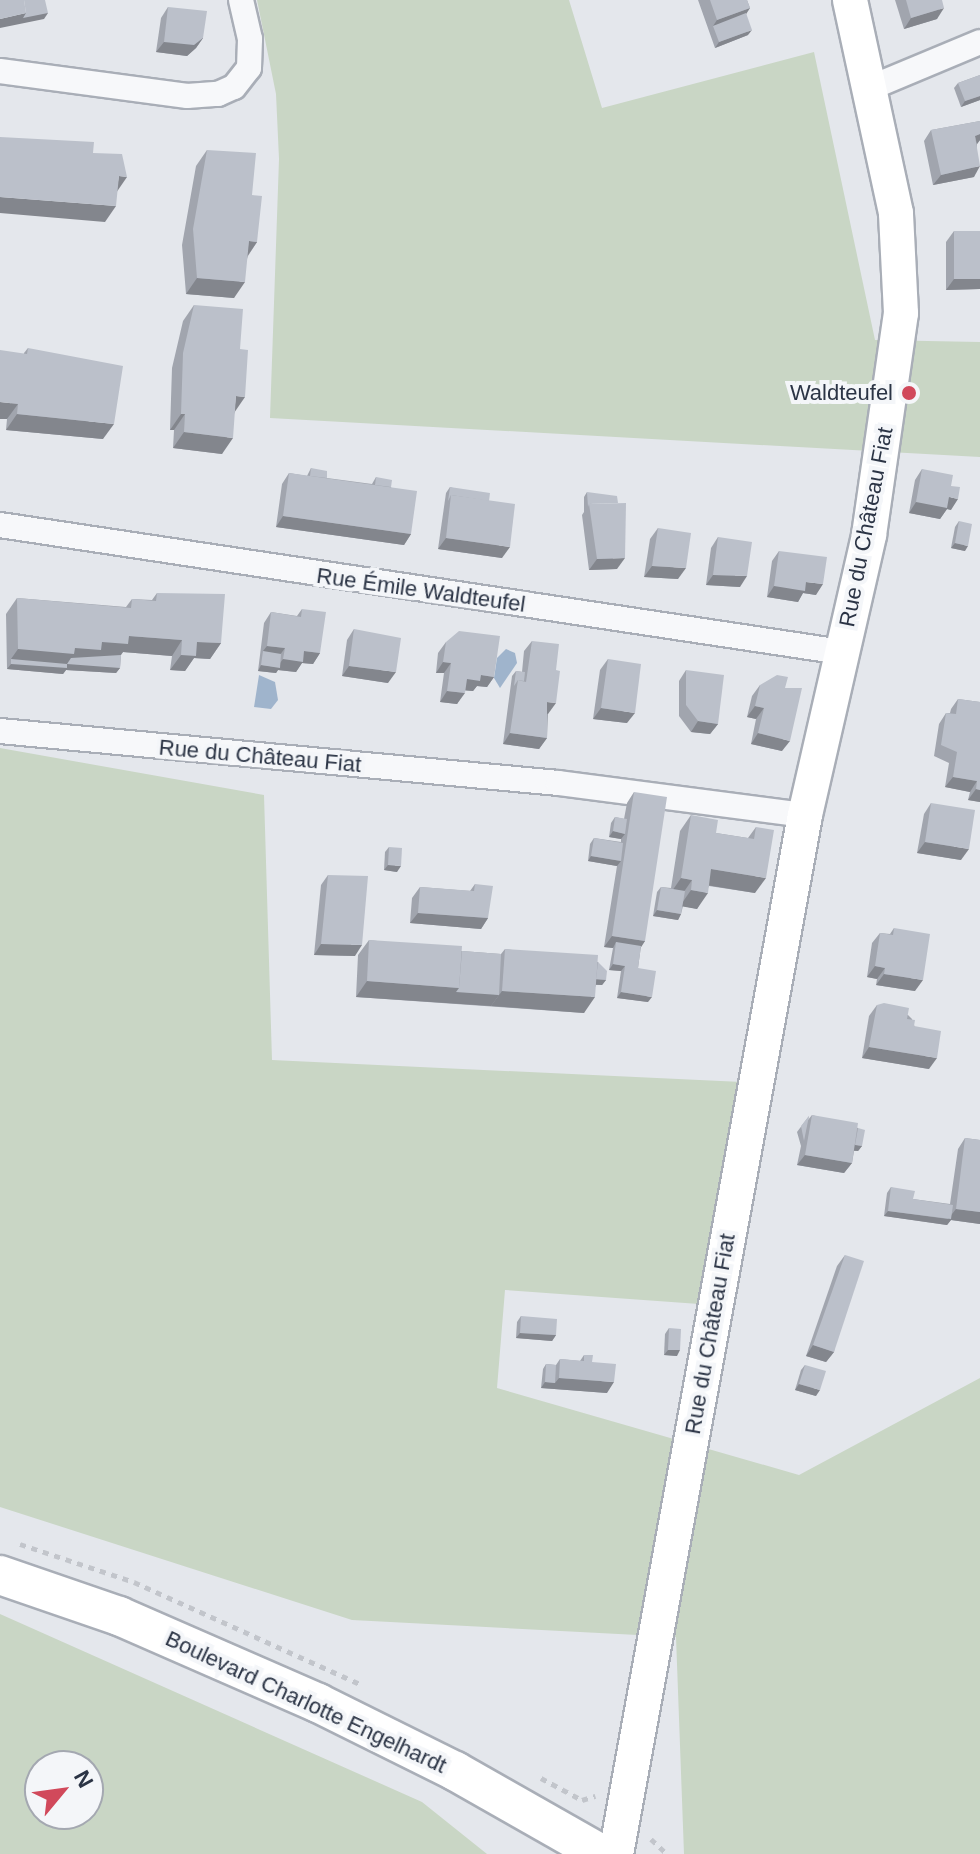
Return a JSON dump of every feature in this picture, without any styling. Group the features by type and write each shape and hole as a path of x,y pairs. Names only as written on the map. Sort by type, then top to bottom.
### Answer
{"main road":[{"name":"Boulevard Charlotte Engelhardt","path":"0,1575 119,1616 318,1703 455,1771 601,1854"}],"street":[{"path":"0,71 187,96 218,94 234,87 249,68 250,39 241,0"},
{"name":"Rue du Château Fiat","path":"616,1854 805,815 869,535 901,313 896,213 850,0"},
{"path":"870,88 980,42"},
{"name":"Rue Émile Waldteufel","path":"0,525 842,652"},
{"name":"Rue du Château Fiat","path":"0,731 558,783 805,815"}],"path":[{"path":"650,1826 653,1843 667,1854"}],"green space":[{"path":"257,0 569,0 602,108 814,52 875,340 980,342 980,457 270,418 279,159 276,94"},
{"path":"0,748 264,795 272,1060 742,1082 699,1304 505,1290 497,1388 799,1475 980,1378 980,1854 684,1854 676,1637 352,1620 0,1507"},
{"path":"0,1614 422,1802 487,1854 0,1854"}],"water":[{"path":"506,649 515,653 517,663 500,688 494,678 497,658"},
{"path":"259,675 275,682 278,700 271,709 254,707"}],"building":[{"path":"0,0 24,0 26,13 0,19"},
{"path":"24,0 45,0 48,13 23,18 26,13"},
{"path":"710,0 747,0 750,8 717,20"},
{"path":"906,0 942,0 944,8 911,18"},
{"path":"168,7 207,11 203,38 194,45 164,42"},
{"path":"746,13 752,30 719,42 713,26"},
{"path":"980,75 980,96 965,101 958,83"},
{"path":"980,121 980,134 975,136 980,166 941,175 931,130"},
{"path":"0,137 94,142 93,153 122,154 127,177 119,176 116,206 0,197"},
{"path":"207,150 256,153 252,195 262,196 257,242 249,241 245,282 197,278 193,229"},
{"path":"954,231 980,231 980,279 954,279"},
{"path":"194,305 243,309 240,349 248,350 245,397 236,396 233,438 184,432 185,414 181,414 183,353"},
{"path":"28,348 123,366 114,424 17,414 18,404 0,402 0,350 27,354"},
{"path":"311,468 327,471 327,478 310,476"},
{"path":"922,469 953,475 951,486 960,487 958,499 949,497 947,508 916,502"},
{"path":"289,473 417,491 411,534 283,516"},
{"path":"376,477 392,480 391,487 375,485"},
{"path":"450,487 490,493 489,501 451,495 448,501"},
{"path":"587,492 617,496 618,503 589,504 588,507"},
{"path":"451,495 515,504 510,547 446,538"},
{"path":"626,503 625,558 597,559 589,504"},
{"path":"959,521 972,524 968,546 955,543"},
{"path":"658,528 691,533 686,568 652,566"},
{"path":"718,537 752,542 747,576 713,575"},
{"path":"779,551 827,557 823,584 806,582 805,591 774,586"},
{"path":"157,593 225,594 221,643 197,642 196,656 181,655 182,640 129,636 128,644 102,642 101,650 75,648 74,654 18,649 17,598 131,608 132,599 156,601"},
{"path":"302,609 326,612 320,653 304,651 303,662 283,659 285,648 267,646 271,612 301,617"},
{"path":"354,629 401,638 396,672 349,666"},
{"path":"459,631 500,636 494,677 481,675 480,681 467,679 465,693 447,691 451,663 443,662 446,642"},
{"path":"532,641 559,644 556,703 547,702 547,738 510,733 518,680 526,682"},
{"path":"263,651 281,654 280,668 261,665"},
{"path":"121,655 120,668 67,664 71,658"},
{"path":"11,659 67,664 67,668 11,664"},
{"path":"608,659 641,664 635,713 601,708"},
{"path":"686,670 724,675 718,724 698,721 686,705"},
{"path":"516,671 525,672 524,681 518,680 514,686"},
{"path":"777,675 788,677 785,688 802,688 790,741 758,733 764,708 755,706 760,685"},
{"path":"958,699 980,702 980,790 976,789 977,781 953,777 957,752 941,745 946,713 956,714"},
{"path":"634,792 667,797 645,941 612,936"},
{"path":"931,803 975,810 969,849 925,842"},
{"path":"691,815 718,820 716,833 754,839 756,827 774,830 766,878 711,869 708,893 691,890 692,880 681,878"},
{"path":"615,817 627,819 625,834 613,831"},
{"path":"594,838 623,843 621,861 591,856"},
{"path":"389,847 402,848 401,866 388,865"},
{"path":"328,875 368,876 362,945 321,944"},
{"path":"475,884 493,886 488,918 418,913 420,887 474,891"},
{"path":"661,887 685,891 681,914 657,910"},
{"path":"894,928 930,934 923,980 884,974 885,968 875,966 880,933 893,935"},
{"path":"369,940 462,946 459,988 367,981"},
{"path":"616,942 641,946 638,968 656,971 652,997 621,992 625,966 613,964"},
{"path":"505,949 598,955 595,997 502,991"},
{"path":"462,951 501,954 499,995 456,992"},
{"path":"598,962 607,971 606,980 596,979"},
{"path":"884,1003 909,1008 907,1019 915,1020 914,1026 941,1031 937,1058 869,1047 877,1005"},
{"path":"812,1115 858,1123 852,1163 805,1155"},
{"path":"809,1116 804,1141 801,1126"},
{"path":"858,1128 865,1130 862,1146 855,1145"},
{"path":"965,1138 980,1140 980,1212 956,1209"},
{"path":"891,1187 915,1191 913,1199 953,1205 951,1219 888,1211"},
{"path":"845,1255 864,1261 834,1352 813,1345"},
{"path":"521,1316 557,1319 556,1335 520,1333"},
{"path":"669,1328 681,1329 680,1350 668,1350"},
{"path":"584,1355 593,1355 592,1362 616,1364 614,1382 559,1378 560,1359 584,1361"},
{"path":"546,1364 556,1365 555,1383 545,1382"},
{"path":"805,1365 826,1371 820,1390 799,1384"}],"place":[{"name":"Waldteufel","path":"909,393"}]}
